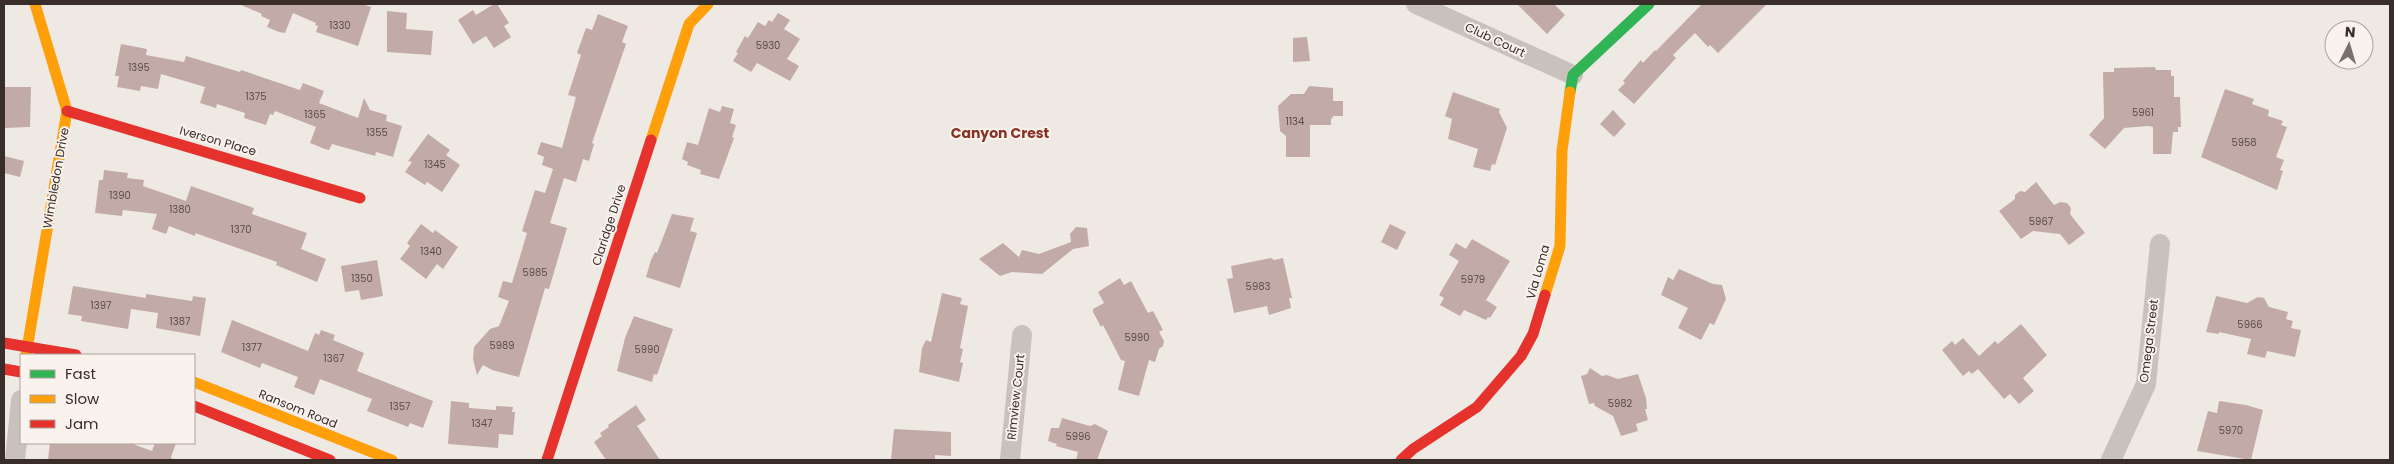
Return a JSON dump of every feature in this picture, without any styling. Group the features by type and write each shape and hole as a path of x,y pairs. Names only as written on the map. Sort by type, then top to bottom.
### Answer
{"street":[{"name":"Wimbledon Drive","path":"26,351 67,112 35,4"},
{"name":"Claridge Drive","path":"547,460 689,24 708,4"},
{"name":"Club Court","path":"1416,4 1573,75"},
{"path":"1573,75 1649,4"},
{"name":"Via Loma","path":"1400,460 1413,449 1477,407 1521,356 1533,334 1560,246 1562,150 1573,75"},
{"name":"Iverson Place","path":"67,112 360,198"},
{"name":"Omega Street","path":"2111,460 2146,384 2160,244"},
{"name":"Rimview Court","path":"1010,460 1022,335"},
{"path":"4,343 26,351 64,354"},
{"path":"4,369 20,372"},
{"name":"Ransom Road","path":"195,382 392,460"},
{"path":"195,406 330,460"},
{"path":"15,460 20,410"}],"building":[{"path":"239,4 362,4 371,7 358,46 316,32 318,26 315,25 316,23 293,13 285,33 279,32 267,27 270,20 261,16 262,14"},
{"path":"497,4 509,23 504,26 511,37 494,48 486,36 473,44 458,20 473,10 476,15"},
{"path":"1517,4 1554,4 1565,15 1547,34"},
{"path":"1702,4 1767,4 1718,53 1710,45 1708,47 1695,33 1673,55 1676,58 1634,104 1618,90 1625,83 1623,81 1641,60 1643,63"},
{"path":"387,11 407,13 406,29 433,31 431,55 387,52"},
{"path":"778,13 790,20 784,29 800,39 787,59 799,66 790,81 757,63 751,72 733,61 745,36 748,38 758,22 765,26 769,20 772,22"},
{"path":"598,14 628,26 622,42 626,44 592,143 594,144 589,161 583,159 576,182 564,178 550,223 567,228 549,289 545,288 519,377 492,370 483,365 477,375 473,359 474,347 490,329 499,326 509,301 498,297 503,281 512,283 527,233 522,231 535,190 545,193 553,169 542,165 544,157 537,154 541,142 562,148 576,97 568,95 581,55 577,53 586,28 592,30"},
{"path":"1307,37 1310,61 1293,62 1293,38"},
{"path":"121,44 147,49 146,55 184,62 186,56 240,72 241,70 300,90 303,83 324,91 319,103 358,118 364,98 370,110 387,115 386,121 402,126 393,157 376,152 375,156 332,144 329,150 325,149 310,143 316,127 275,111 273,115 270,114 266,125 244,118 245,113 217,104 216,108 200,103 205,87 161,74 158,89 141,86 140,91 117,87 119,76 115,76"},
{"path":"2155,67 2156,70 2171,70 2171,76 2174,76 2174,97 2180,97 2181,127 2178,127 2178,132 2173,132 2171,154 2153,154 2153,127 2148,126 2124,128 2105,149 2089,135 2104,118 2103,72 2114,72 2114,68"},
{"path":"1309,86 1333,88 1333,101 1343,101 1343,116 1334,116 1331,119 1331,125 1310,125 1310,157 1286,157 1286,136 1280,131 1278,106 1291,94 1304,94"},
{"path":"4,87 31,87 30,127 4,128"},
{"path":"2225,89 2254,99 2252,104 2269,110 2268,116 2283,121 2281,125 2287,127 2276,157 2284,160 2280,170 2283,171 2277,190 2201,157"},
{"path":"1453,92 1500,109 1499,112 1507,128 1495,165 1492,164 1490,171 1473,167 1478,149 1448,139 1452,119 1445,116"},
{"path":"722,106 734,109 730,123 736,125 732,137 734,138 719,179 700,174 701,170 687,165 688,162 682,159 687,142 698,145 709,108 720,112"},
{"path":"1613,110 1626,124 1614,137 1600,124"},
{"path":"428,134 450,150 446,155 460,165 442,192 427,182 425,185 405,172 412,162 408,161"},
{"path":"4,156 24,161 20,177 4,173"},
{"path":"104,170 128,173 127,178 144,180 143,186 186,201 191,186 254,208 252,214 307,233 301,249 326,259 317,282 276,265 277,262 195,233 195,236 169,226 166,234 152,229 157,214 123,210 122,216 95,213 99,180 103,180"},
{"path":"2036,182 2054,205 2060,202 2067,203 2071,208 2070,214 2085,233 2069,245 2060,234 2033,231 2021,239 1999,211 2015,199 2015,195 2020,191 2025,192"},
{"path":"672,214 694,218 690,231 697,233 680,288 646,277 651,260 655,252 657,253"},
{"path":"421,224 433,233 435,230 458,247 443,269 437,264 426,279 400,259 410,246 407,243"},
{"path":"1390,224 1406,232 1397,250 1381,242"},
{"path":"1076,227 1087,228 1089,246 1073,249 1042,274 1012,272 1000,276 979,259 1003,243 1019,257 1022,250 1039,254 1071,242 1070,234"},
{"path":"1472,239 1510,261 1486,300 1497,307 1490,318 1488,317 1486,320 1464,310 1460,316 1440,305 1444,298 1439,295 1459,261 1449,255 1456,243 1466,249"},
{"path":"1271,258 1274,260 1283,258 1292,298 1289,298 1291,308 1269,315 1267,306 1234,313 1227,279 1233,278 1231,266"},
{"path":"377,260 383,296 361,300 359,290 345,292 341,266"},
{"path":"1679,269 1713,284 1722,285 1726,299 1714,325 1710,323 1701,340 1678,328 1688,308 1661,295 1668,277 1673,280"},
{"path":"1120,278 1124,285 1131,281 1148,313 1153,311 1163,330 1159,332 1164,341 1163,346 1159,349 1155,362 1149,360 1139,396 1118,390 1125,361 1121,360 1103,325 1101,327 1093,312 1093,309 1104,303 1098,292"},
{"path":"73,286 146,298 146,294 192,301 193,296 206,298 200,336 156,328 158,313 131,309 128,329 81,321 82,316 68,314"},
{"path":"942,293 962,298 960,304 968,306 960,348 963,349 960,362 963,363 959,382 919,372 922,348 926,340 931,342"},
{"path":"2216,296 2247,303 2258,297 2264,298 2269,307 2288,312 2286,319 2293,321 2291,328 2301,330 2295,357 2267,351 2265,358 2247,354 2251,339 2219,332 2219,334 2206,332"},
{"path":"634,316 673,329 657,375 654,374 652,382 617,371 625,338"},
{"path":"232,320 308,351 315,333 319,335 321,330 335,335 333,340 364,353 357,371 433,401 423,428 410,423 408,427 367,411 372,399 320,379 314,395 294,387 298,377 262,363 260,368 221,352"},
{"path":"2021,324 2047,355 2023,378 2034,391 2019,404 2010,394 2004,399 1978,369 1972,374 1969,371 1963,376 1942,350 1952,341 1955,345 1963,338 1979,356 1995,341 1998,344"},
{"path":"1590,368 1602,376 1607,375 1618,379 1638,374 1646,398 1647,409 1645,409 1648,420 1636,424 1638,431 1621,436 1613,416 1595,406 1594,403 1589,404 1581,376 1587,374"},
{"path":"451,401 469,403 469,408 496,410 496,406 513,407 512,412 515,412 513,435 499,434 498,448 448,444"},
{"path":"2219,401 2263,410 2251,460 2197,451 2208,411 2217,413"},
{"path":"636,405 646,420 637,426 660,460 606,460 594,442 602,436 600,433 609,427 608,425"},
{"path":"1062,418 1090,426 1095,424 1108,431 1097,460 1076,460 1078,452 1056,446 1057,444 1048,441 1051,428 1059,428"},
{"path":"894,429 951,432 951,456 935,455 935,460 891,460"},
{"path":"50,444 133,444 152,451 155,444 176,444 171,457 173,460 48,460"}],"traffic: fast":[{"path":"1570,92 1573,75 1649,4"}],"traffic: slow":[{"path":"26,354 67,111 35,4"},
{"path":"651,140 689,24 708,4"},
{"path":"1545,295 1560,246 1562,151 1570,92"},
{"path":"195,382 392,460"}],"traffic: jam":[{"path":"67,111 360,198"},
{"path":"547,460 651,140"},
{"path":"1401,460 1413,449 1477,407 1521,356 1533,334 1545,295"},
{"path":"4,343 70,354"},
{"path":"4,369 20,372"},
{"path":"195,406 330,460"}],"district":[{"name":"Canyon Crest","path":"1000,133"}]}
